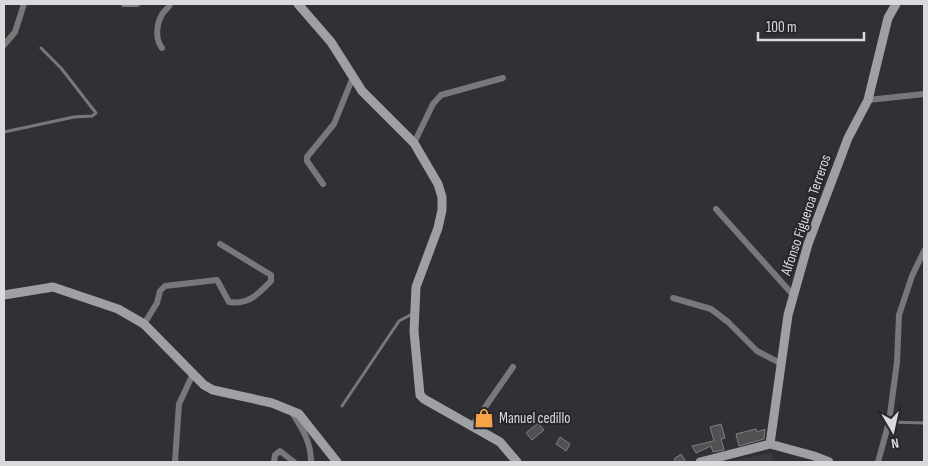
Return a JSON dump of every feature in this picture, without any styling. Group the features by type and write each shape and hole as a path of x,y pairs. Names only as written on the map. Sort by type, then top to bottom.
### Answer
{"street":[{"path":"4,45 15,32 24,4"},
{"path":"124,4 137,4"},
{"path":"162,48 158,43 158,26 170,4"},
{"path":"298,4 331,42 362,91 414,143 438,184 442,197 442,210 438,228 416,287 415,313 420,395 505,445 517,462"},
{"name":"Alfonso Figueroa Terreros","path":"770,444 780,364 794,296 808,244 848,138 868,100 888,18 896,4"},
{"path":"323,184 307,157 334,124 353,76"},
{"path":"414,143 433,104 441,95 503,78"},
{"path":"868,100 924,94"},
{"path":"716,209 794,296"},
{"path":"144,324 157,304 160,291 165,286 217,280 229,302 238,303 252,300 272,281 271,275 264,269 220,244"},
{"path":"878,462 889,422 897,362 899,315 912,276 924,253"},
{"path":"4,295 53,287 101,301 144,324 165,343 192,376 212,390 272,403 299,414 337,462"},
{"path":"674,298 711,310 728,322 757,351 780,364"},
{"path":"472,426 513,367"},
{"path":"175,462 179,404 192,376"},
{"path":"290,410 307,437 311,449 311,462"},
{"path":"700,462 770,444 829,462"},
{"path":"274,462 275,455 280,451 294,462"}],"lane":[{"path":"4,132 96,114 62,68 41,48"},
{"path":"342,406 399,321 415,313"},
{"path":"889,422 924,422"}],"shaded area":[{"path":"772,453 773,462 724,462"}],"building":[{"path":"538,423 544,430 532,440 526,433"},
{"path":"721,424 725,438 721,439 724,450 713,452 711,446 696,453 692,446 714,441 710,427"},
{"path":"756,429 757,432 765,429 764,439 739,446 736,434"},
{"path":"560,437 570,444 566,451 556,444"},
{"path":"681,454 686,462 676,462 674,459"}],"place":[{"name":"Manuel cedillo","path":"484,418"}]}
